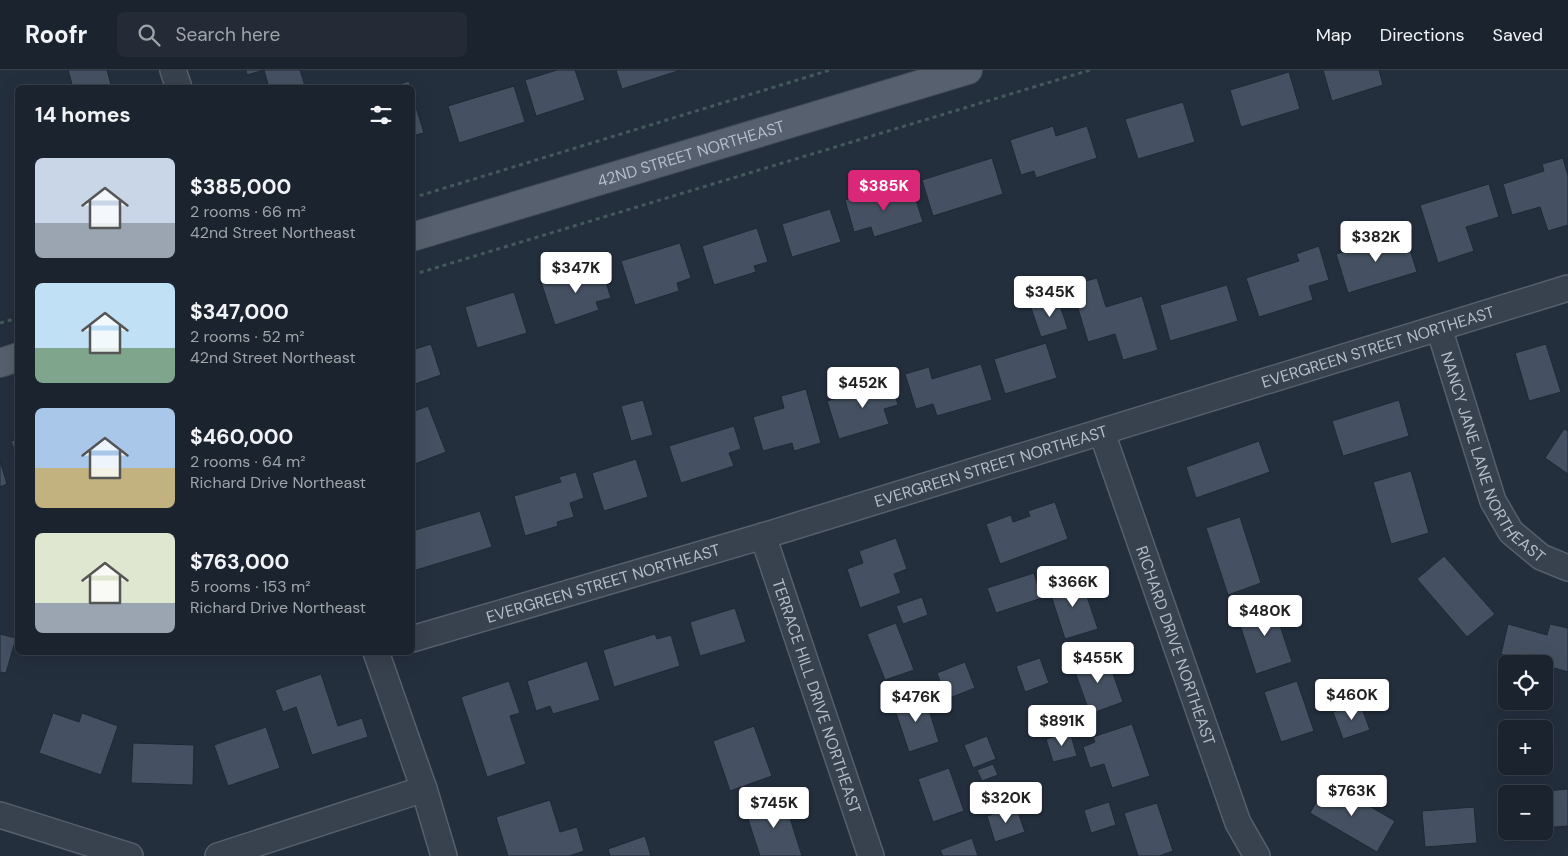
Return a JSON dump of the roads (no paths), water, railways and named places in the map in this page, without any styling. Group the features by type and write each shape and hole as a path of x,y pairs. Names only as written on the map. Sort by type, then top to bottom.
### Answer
{"main road":[{"name":"42ND STREET NORTHEAST","path":"415,236 968,70"},
{"path":"0,363 15,358"}],"street":[{"path":"174,70 178,85"},
{"name":"EVERGREEN STREET NORTHEAST","path":"415,637 763,536 1568,288"},
{"name":"NANCY JANE LANE NORTHEAST","path":"1439,328 1492,501 1511,532 1541,557 1568,568"},
{"name":"RICHARD DRIVE NORTHEAST","path":"1102,433 1238,823 1257,856"},
{"name":"TERRACE HILL DRIVE NORTHEAST","path":"763,536 871,856"},
{"path":"377,655 424,789 444,856"},
{"path":"218,856 424,789"},
{"path":"0,815 130,856"}]}
